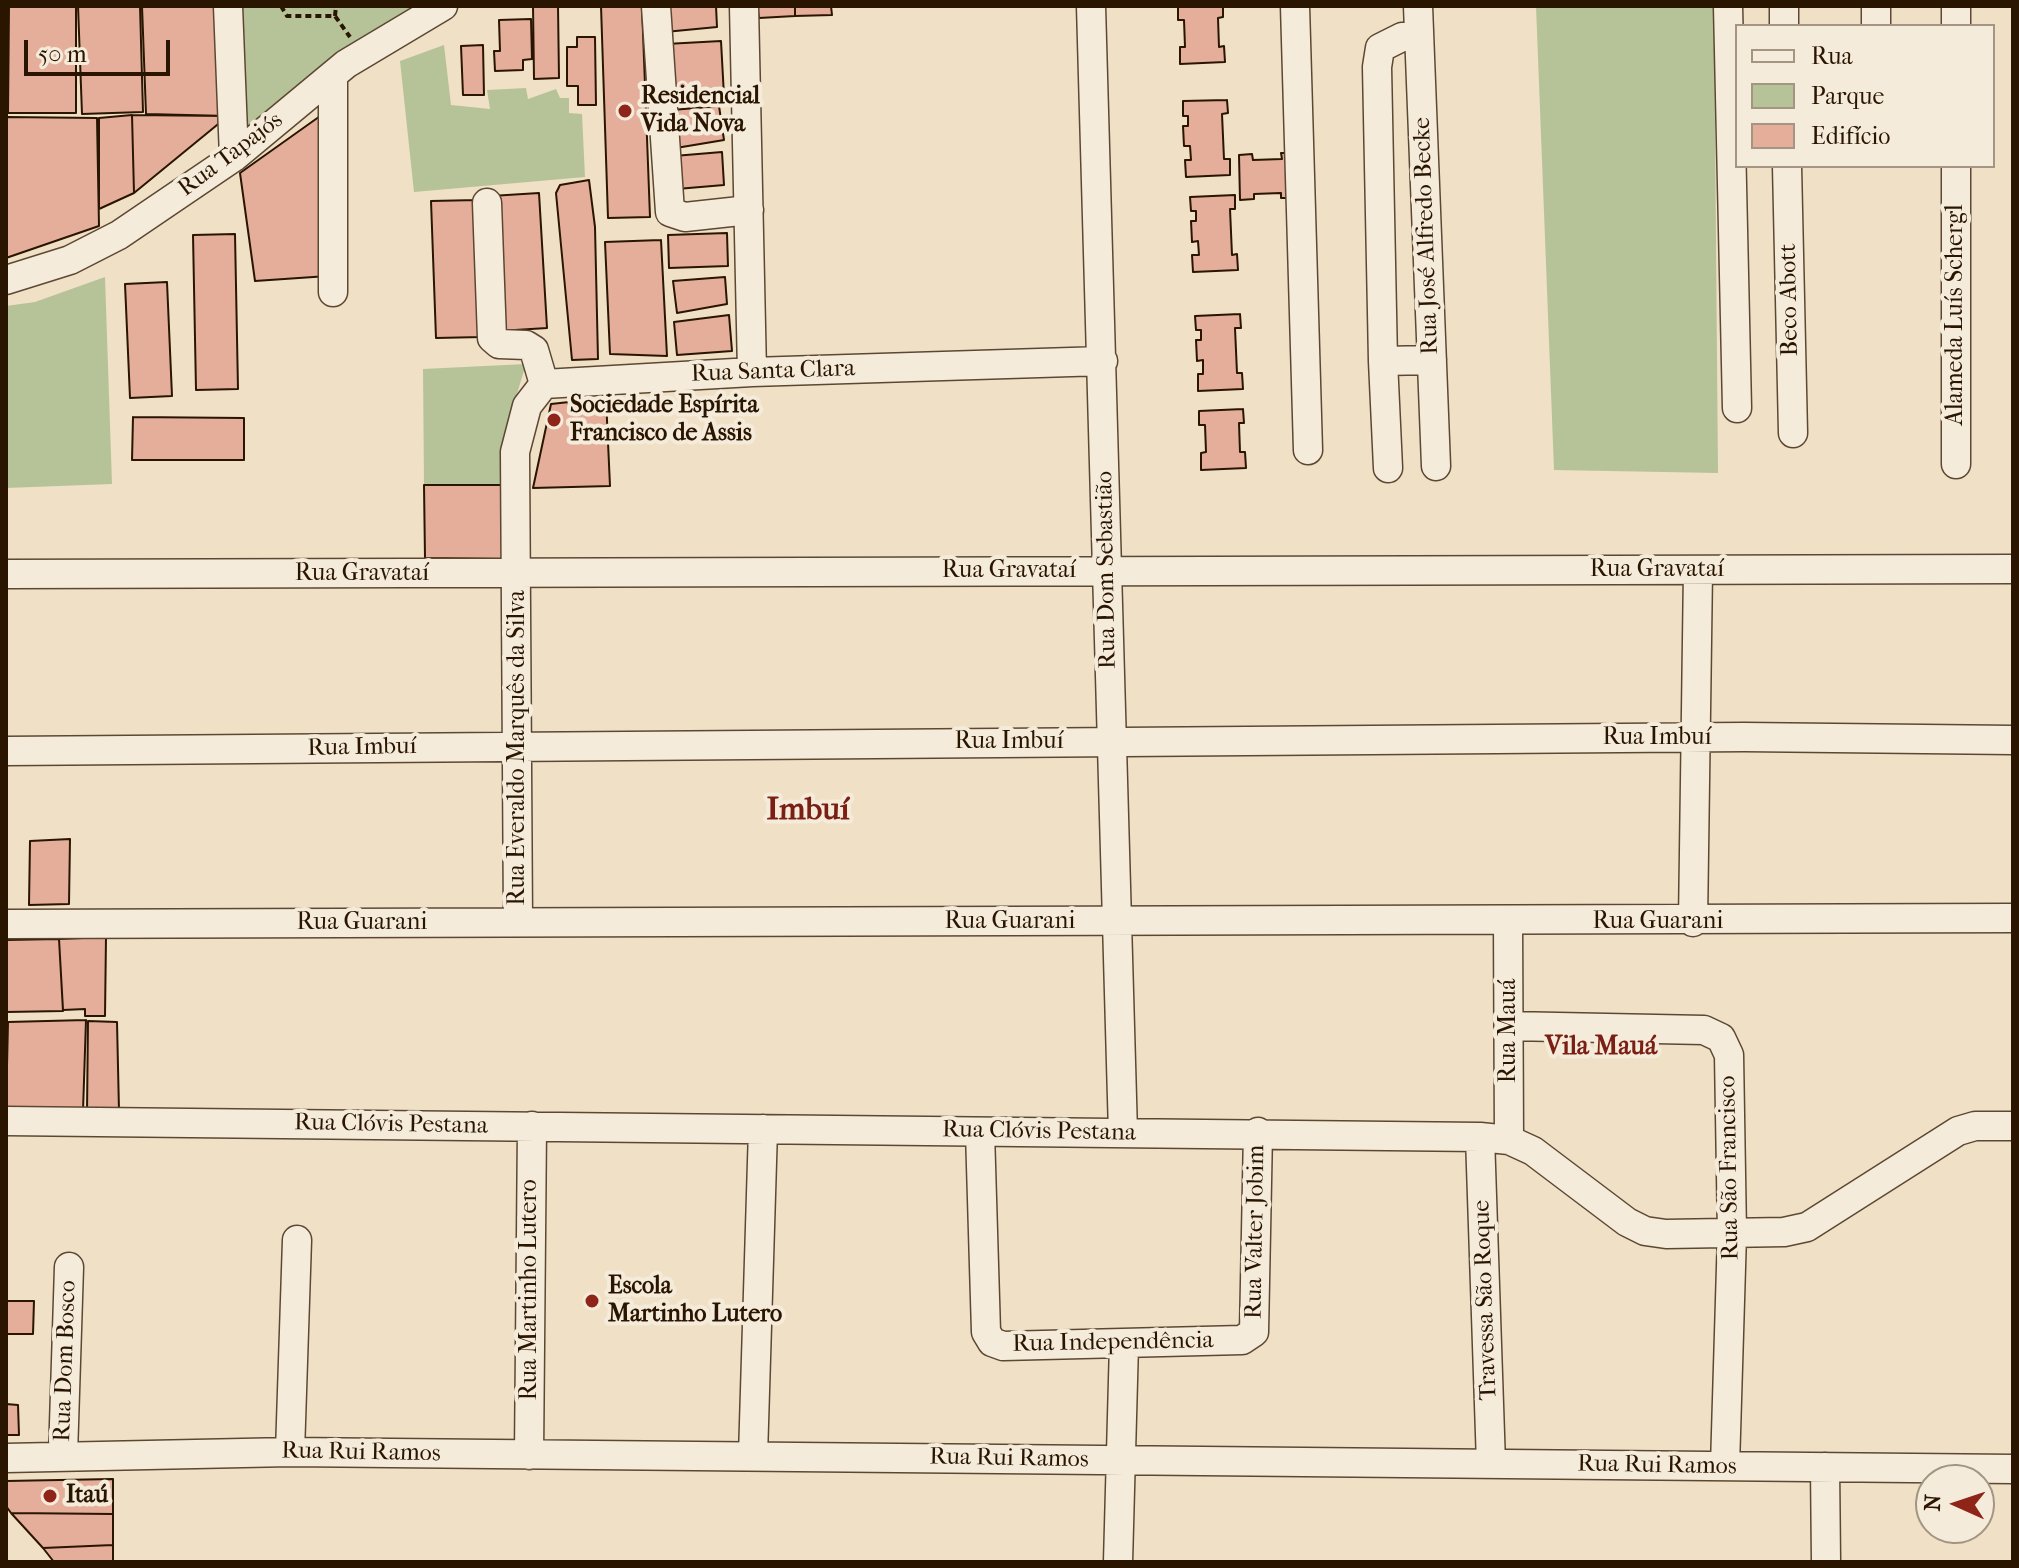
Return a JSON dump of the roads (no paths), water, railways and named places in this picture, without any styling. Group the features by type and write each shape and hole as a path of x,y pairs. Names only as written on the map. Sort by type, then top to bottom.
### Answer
{"street":[{"path":"228,6 234,157"},
{"name":"Rua Tapajós","path":"6,280 70,260 119,235 234,157 333,75 443,6"},
{"path":"656,6 670,212 685,217 749,210"},
{"path":"744,6 752,372"},
{"name":"Rua Dom Sebastião","path":"1091,6 1123,1133"},
{"path":"1295,6 1308,450"},
{"name":"Rua José Alfredo Becke","path":"1418,6 1436,466"},
{"path":"1728,6 1737,408"},
{"path":"1388,468 1377,67 1380,48 1402,37 1419,36"},
{"path":"333,75 333,292"},
{"name":"Beco Abott","path":"1787,168 1793,433"},
{"name":"Alameda Luís Schergl","path":"1956,168 1956,464"},
{"path":"487,203 492,338 499,344 526,345 534,350 544,384 527,406 517,431 518,573"},
{"path":"1383,361 1432,360"},
{"name":"Rua Santa Clara","path":"544,384 752,372 1103,361"},
{"name":"Rua Gravataí","path":"6,574 2013,569"},
{"path":"1693,922 1698,570"},
{"name":"Rua Everaldo Marquês da Silva","path":"518,573 518,922"},
{"name":"Rua Imbuí","path":"6,751 1695,737 2013,740"},
{"name":"Rua Guarani","path":"6,924 1693,922 2013,918"},
{"name":"Rua Mauá","path":"1508,922 1509,1140"},
{"name":"Rua São Francisco","path":"1509,1026 1704,1030 1721,1038 1729,1055 1732,1234 1725,1466"},
{"name":"Rua Clóvis Pestana","path":"6,1121 980,1132 1258,1132 1480,1137 1509,1140 1533,1151 1627,1222 1645,1231 1732,1234 1784,1232 1807,1227 1939,1140 1975,1126 2013,1126"},
{"name":"Rua Martinho Lutero","path":"529,1455 532,1126"},
{"path":"753,1456 763,1129"},
{"name":"Rua Independência","path":"980,1132 986,1332 992,1342 1003,1346 1242,1340 1254,1332"},
{"name":"Rua Valter Jobim","path":"1254,1332 1258,1132"},
{"name":"Travessa São Roque","path":"1480,1137 1491,1464"},
{"path":"290,1452 297,1240"},
{"name":"Rua Dom Bosco","path":"63,1455 69,1267"},
{"path":"1118,1562 1124,1344"},
{"name":"Rua Rui Ramos","path":"6,1458 290,1452 2013,1469"},
{"path":"1825,1467 1826,1562"}],"place":[{"name":"Residencial Vida Nova","path":"625,111"},
{"name":"Sociedade Espírita Francisco de Assis","path":"554,420"},
{"name":"Escola Martinho Lutero","path":"592,1301"},
{"name":"Itaú","path":"50,1496"}],"district":[{"name":"Imbuí","path":"808,811"},
{"name":"Vila Mauá","path":"1601,1048"}]}
